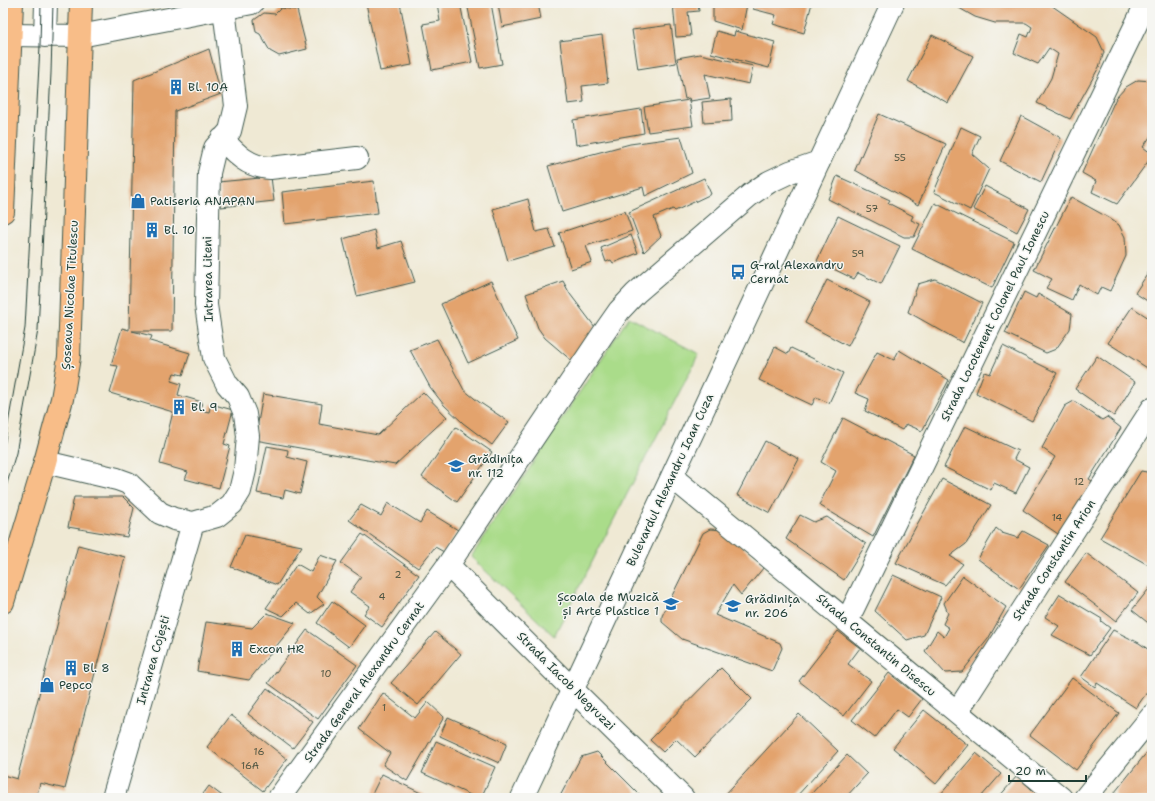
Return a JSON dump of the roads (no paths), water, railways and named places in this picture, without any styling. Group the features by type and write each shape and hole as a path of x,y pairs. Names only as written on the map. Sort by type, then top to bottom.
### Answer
{"main road":[{"path":"3,212 12,3"},
{"name":"Șoseaua Nicolae Titulescu","path":"3,602 45,462 62,399 69,357 81,3"}],"street":[{"path":"45,36 46,3"},
{"path":"11,35 80,36 252,3"},
{"name":"Bulevardul Alexandru Ioan Cuza","path":"522,798 893,3"},
{"name":"Intrarea Liteni","path":"45,462 117,478 128,483 160,513 174,519 193,523 217,516 232,504 240,491 246,470 248,436 245,414 238,397 227,384 214,358 206,305 209,174 215,148 230,131 236,106 224,8"},
{"name":"Strada Locotenent Colonel Paul Ionescu","path":"847,621 1143,10"},
{"path":"222,139 238,156 258,168 270,168 357,158"},
{"path":"448,565 619,311 656,275 750,195 769,182 790,172 819,162"},
{"name":"Strada Constantin Arion","path":"957,712 1152,409"},
{"name":"Strada Constantin Disescu","path":"672,477 1061,798"},
{"name":"Intrarea Cojești","path":"113,798 193,523"},
{"name":"Strada Iacob Negruzzi","path":"448,565 572,690 683,798"},
{"name":"Strada General Alexandru Cernat","path":"279,798 448,565"},
{"path":"1085,798 1152,716"}],"tram line":[{"path":"3,452 25,328 41,3"},
{"path":"3,497 16,453 38,330 51,73 53,3"}],"place":[{"name":"Bl. 10A","path":"176,87"},
{"name":"Patiseria ANAPAN","path":"138,201"},
{"name":"Bl. 10","path":"152,230"},
{"name":"G-ral Alexandru Cernat","path":"738,272"},
{"name":"Bl. 9","path":"179,407"},
{"name":"Grădinița nr. 112","path":"456,466"},
{"name":"Școala de Muzică și Arte Plastice 1","path":"671,604"},
{"name":"Grădinița nr. 206","path":"733,606"},
{"name":"Excon HR","path":"237,649"},
{"name":"Bl. 8","path":"71,668"},
{"name":"Pepco","path":"47,685"}]}
